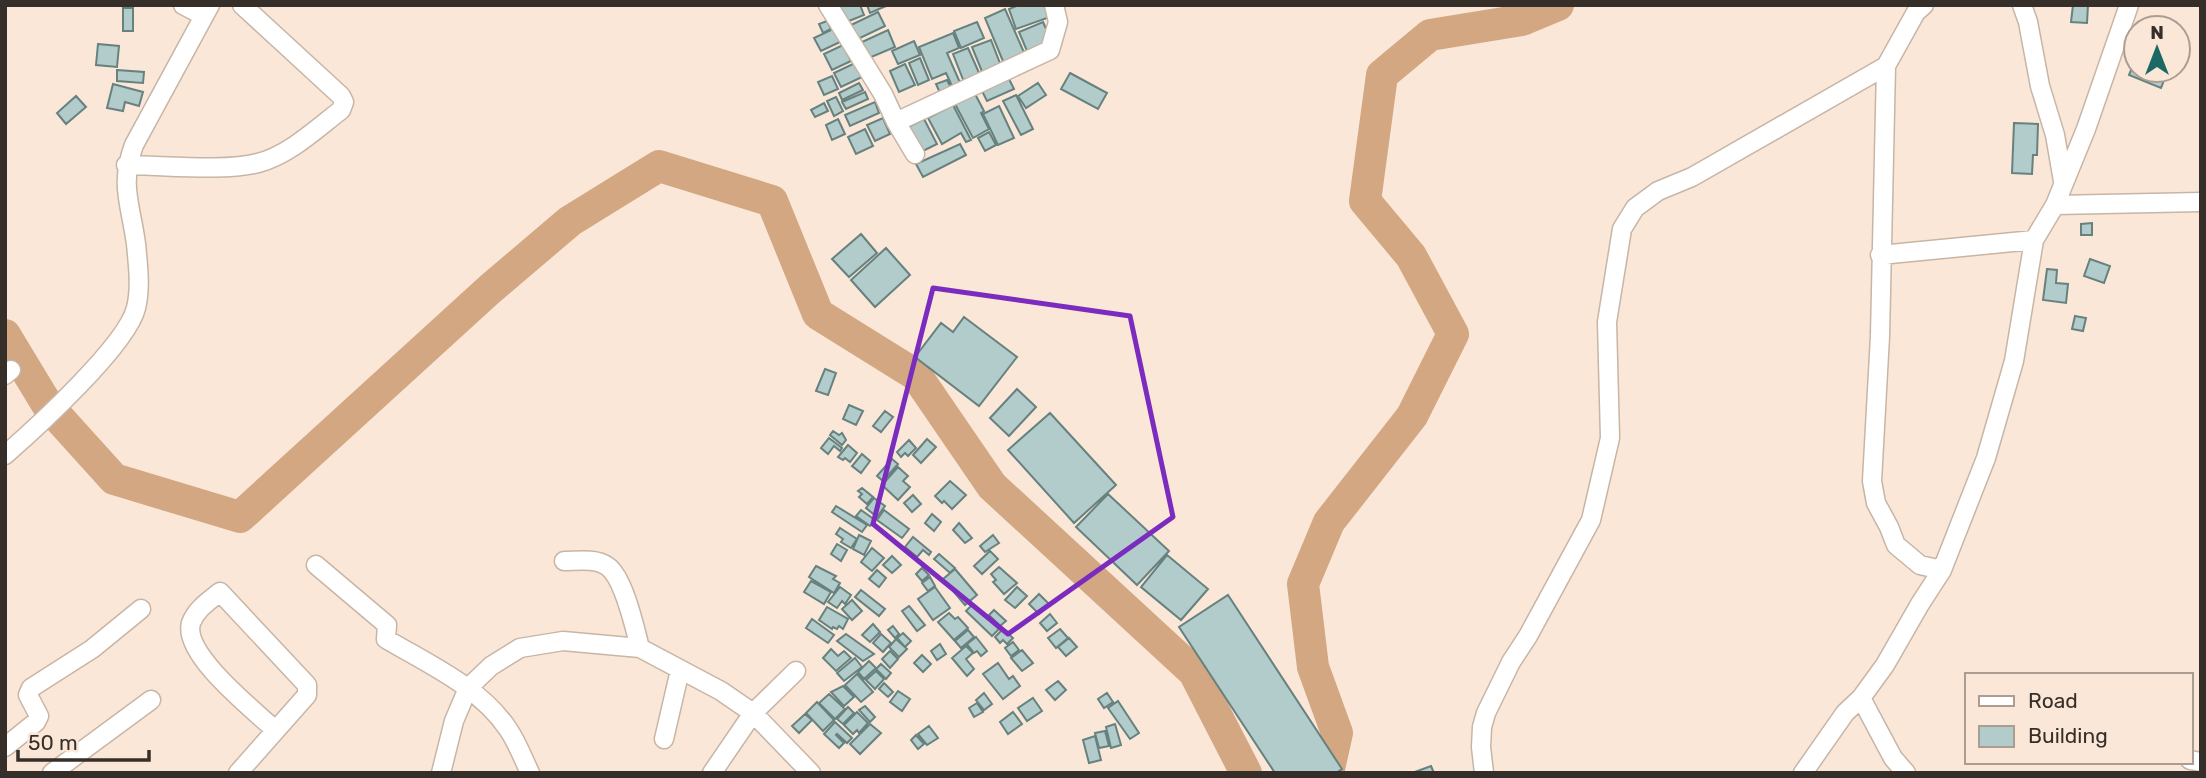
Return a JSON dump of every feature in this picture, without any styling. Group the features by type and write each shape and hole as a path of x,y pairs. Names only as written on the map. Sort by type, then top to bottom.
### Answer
{"street":[{"path":"5,455 37,427 115,345 136,312 136,244 126,187 126,164 207,11 183,5"},
{"path":"126,164 226,166 258,163 285,152 341,110 344,102 341,96 242,5"},
{"path":"828,5 883,94 915,154"},
{"path":"896,122 1051,50 1058,22 1054,5"},
{"path":"1924,5 1916,12 1886,66 1880,336 1872,481 1876,503 1896,545 1920,565 1942,570"},
{"path":"2022,5 2028,22 2040,86 2055,135 2063,181"},
{"path":"1803,773 1844,713 1861,698 1885,665 1942,570 1986,458 2014,361 2034,240 2055,205 2129,5"},
{"path":"1484,773 1481,747 1486,713 1511,662 1591,520 1610,438 1607,321 1622,229 1635,208 1658,191 1692,177 1886,66"},
{"path":"2055,205 2201,202"},
{"path":"1880,255 2034,240"},
{"path":"564,561 593,561 608,567 615,575 631,611 640,648"},
{"path":"316,565 387,625 386,639 468,688 487,705 508,729 530,773"},
{"path":"238,773 307,695 307,685 220,592 195,613 190,626 192,642 212,670 275,730"},
{"path":"5,747 36,722 39,716 29,695 31,688 92,649 141,609"},
{"path":"442,773 454,721 468,688 491,666 520,648 563,641 640,648 721,691 753,713 811,773"},
{"path":"664,739 680,670"},
{"path":"712,773 753,713 796,671"},
{"path":"1861,698 1893,758 1906,773"},
{"path":"52,773 151,700"}],"highlighted area":[{"path":"933,288 1130,316 1173,517 1008,634 873,524"}],"building":[{"path":"860,5 864,15 844,23 837,7"},
{"path":"867,5 886,5 886,6 870,13"},
{"path":"1019,5 1046,5 1050,17 1016,29 1009,9"},
{"path":"2073,5 2088,5 2087,23 2071,22"},
{"path":"123,8 133,8 133,31 123,31"},
{"path":"1005,9 1026,57 1005,66 985,18"},
{"path":"878,12 885,26 858,39 851,25"},
{"path":"827,21 831,29 823,33 819,24"},
{"path":"977,22 984,38 961,48 954,31"},
{"path":"1043,22 1051,40 1027,51 1019,32"},
{"path":"833,29 840,42 821,51 814,38"},
{"path":"888,30 895,47 869,58 862,42"},
{"path":"953,33 959,48 947,53 961,85 953,88 946,73 932,79 919,47"},
{"path":"991,40 1001,66 983,74 972,47"},
{"path":"914,41 920,55 898,64 892,51"},
{"path":"98,44 119,46 117,67 96,65"},
{"path":"843,45 851,61 832,70 824,54"},
{"path":"968,48 980,75 964,82 953,54"},
{"path":"920,58 929,80 918,85 909,63"},
{"path":"855,63 862,77 841,87 834,73"},
{"path":"905,64 915,85 899,92 890,71"},
{"path":"117,70 144,72 143,83 117,81"},
{"path":"1070,73 1107,93 1098,109 1061,89"},
{"path":"832,76 838,89 824,95 818,82"},
{"path":"1009,79 1014,89 987,101 982,91"},
{"path":"947,80 951,88 940,93 936,84"},
{"path":"859,83 863,90 842,100 839,93"},
{"path":"1038,83 1046,95 1026,108 1018,96"},
{"path":"113,84 143,92 139,106 125,102 123,111 107,108"},
{"path":"865,92 868,99 846,109 842,102"},
{"path":"975,94 989,129 973,138 955,104"},
{"path":"1016,95 1033,129 1021,135 1003,101"},
{"path":"76,96 86,107 66,124 57,113"},
{"path":"836,97 843,111 834,116 827,101"},
{"path":"875,102 879,113 850,126 845,115"},
{"path":"824,103 828,111 815,117 811,110"},
{"path":"953,105 971,140 966,142 961,133 942,144 928,118"},
{"path":"999,106 1014,138 998,145 983,114"},
{"path":"883,118 890,134 875,141 867,125"},
{"path":"838,119 845,134 832,140 826,125"},
{"path":"924,119 937,144 919,153 906,128"},
{"path":"2014,123 2038,124 2037,155 2033,155 2032,174 2012,173"},
{"path":"865,129 873,146 856,154 848,137"},
{"path":"989,132 996,145 985,151 978,138"},
{"path":"960,144 966,155 923,177 916,164"},
{"path":"2092,223 2092,235 2081,235 2081,224"},
{"path":"861,234 877,253 849,277 832,259"},
{"path":"886,248 910,275 875,307 851,280"},
{"path":"2090,259 2110,266 2104,283 2084,276"},
{"path":"2047,269 2057,270 2056,283 2068,284 2066,303 2043,300"},
{"path":"2075,316 2086,318 2083,331 2072,329"},
{"path":"964,317 1017,357 979,406 915,357 941,323 953,332"},
{"path":"825,369 836,373 828,395 816,391"},
{"path":"1017,389 1036,407 1009,436 990,418"},
{"path":"849,405 863,411 856,425 843,419"},
{"path":"885,411 893,417 881,432 873,426"},
{"path":"1050,413 1116,485 1074,523 1008,450"},
{"path":"833,431 839,435 842,433 846,440 842,445 830,435"},
{"path":"829,438 842,448 840,451 834,446 828,454 821,448"},
{"path":"927,439 936,447 921,463 913,455"},
{"path":"909,440 916,448 908,456 905,453 901,457 897,452"},
{"path":"848,445 857,453 850,462 838,457"},
{"path":"862,454 870,461 861,473 852,466"},
{"path":"892,459 898,464 883,481 877,476"},
{"path":"898,467 908,476 903,481 910,487 898,500 882,485"},
{"path":"950,481 966,495 952,509 935,496"},
{"path":"862,488 873,497 867,504 859,497 862,494 858,491"},
{"path":"1108,494 1169,551 1137,585 1076,527"},
{"path":"913,495 921,504 912,512 904,503"},
{"path":"874,498 885,506 877,517 866,508"},
{"path":"836,506 867,525 862,532 832,512"},
{"path":"861,510 875,520 870,526 856,516"},
{"path":"884,510 909,529 902,538 877,520"},
{"path":"932,514 941,522 934,531 925,523"},
{"path":"959,523 972,538 965,543 953,530"},
{"path":"840,528 857,539 851,548 841,542 843,539 836,534"},
{"path":"859,535 871,541 864,555 853,549"},
{"path":"993,535 999,543 985,552 980,546"},
{"path":"913,537 931,552 929,555 923,550 917,557 905,547"},
{"path":"837,544 847,550 841,561 831,554"},
{"path":"872,548 884,558 872,571 861,562"},
{"path":"990,551 998,559 982,574 974,566"},
{"path":"939,554 955,568 950,573 934,559"},
{"path":"1167,555 1208,589 1181,620 1141,587"},
{"path":"892,556 901,565 892,573 883,565"},
{"path":"816,566 836,576 833,579 840,583 834,593 809,577"},
{"path":"999,567 1017,583 1004,594 993,582 996,580 991,574"},
{"path":"922,568 929,575 922,581 916,574"},
{"path":"955,569 977,595 965,605 943,579"},
{"path":"877,570 886,578 879,587 869,579"},
{"path":"930,577 935,586 928,591 922,583"},
{"path":"811,581 831,592 824,604 804,592"},
{"path":"840,587 851,595 845,604 842,601 837,608 828,602"},
{"path":"935,587 950,608 933,620 918,599"},
{"path":"1017,587 1027,596 1015,608 1005,600"},
{"path":"861,590 885,609 879,616 855,597"},
{"path":"1039,594 1049,604 1039,614 1029,604"},
{"path":"1228,595 1342,769 1336,773 1275,773 1179,627"},
{"path":"852,600 862,611 852,620 842,609"},
{"path":"973,604 999,629 992,636 966,611"},
{"path":"909,606 925,625 917,631 902,611"},
{"path":"827,607 848,619 843,629 839,626 832,629 819,620"},
{"path":"994,610 1006,621 1000,626 989,615"},
{"path":"949,613 955,619 958,617 968,628 954,640 938,622"},
{"path":"1050,614 1057,623 1047,631 1040,623"},
{"path":"812,619 834,635 828,643 806,628"},
{"path":"873,624 880,632 870,642 862,635"},
{"path":"893,626 899,634 895,638 888,630"},
{"path":"1003,629 1013,638 1007,644 1003,640 1000,643 995,637"},
{"path":"1060,629 1068,638 1056,648 1048,638"},
{"path":"968,630 974,637 961,648 955,641"},
{"path":"903,633 911,641 905,647 897,638"},
{"path":"846,634 874,654 863,661 837,641"},
{"path":"881,634 891,643 883,652 873,643"},
{"path":"976,637 987,651 981,656 977,651 974,653 967,644"},
{"path":"1069,638 1077,647 1066,656 1058,647"},
{"path":"896,639 907,649 899,657 889,647"},
{"path":"1013,642 1019,650 1011,656 1005,648"},
{"path":"940,644 946,654 937,660 931,651"},
{"path":"966,646 973,653 966,659 974,669 967,676 952,658"},
{"path":"831,649 838,656 844,651 851,658 836,671 823,658"},
{"path":"1022,650 1033,663 1022,671 1011,658"},
{"path":"890,651 898,659 890,668 882,659"},
{"path":"922,655 931,664 923,672 914,663"},
{"path":"855,658 862,667 844,681 837,673"},
{"path":"869,661 876,668 864,679 858,672"},
{"path":"998,663 1009,679 1013,676 1020,686 1003,699 983,674"},
{"path":"881,664 891,673 886,679 876,669"},
{"path":"876,671 884,679 875,689 866,680"},
{"path":"857,674 873,692 861,702 845,685"},
{"path":"1058,681 1066,690 1055,700 1046,690"},
{"path":"884,683 893,692 888,697 879,689"},
{"path":"843,686 854,697 844,706 831,692"},
{"path":"898,691 910,699 902,711 890,702"},
{"path":"984,693 992,704 984,710 976,700"},
{"path":"1107,693 1113,702 1104,708 1098,699"},
{"path":"829,694 845,709 835,719 819,703"},
{"path":"1033,698 1042,711 1027,721 1018,708"},
{"path":"1118,701 1139,733 1130,739 1108,708"},
{"path":"817,702 834,720 823,731 806,713"},
{"path":"977,703 983,712 974,717 969,708"},
{"path":"865,706 875,717 870,722 859,710"},
{"path":"848,707 854,713 843,724 837,719"},
{"path":"857,712 868,723 859,733 857,730 853,734 844,725"},
{"path":"1013,712 1022,724 1008,734 1000,722"},
{"path":"805,714 812,720 799,733 792,726"},
{"path":"835,722 852,738 847,743 837,734 844,743 839,748 824,734"},
{"path":"870,724 881,733 860,754 850,744"},
{"path":"1115,724 1121,745 1111,748 1106,727"},
{"path":"929,726 938,738 927,745 918,734"},
{"path":"1105,731 1109,746 1099,748 1095,733"},
{"path":"916,735 924,744 918,749 911,740"},
{"path":"1095,736 1101,760 1089,763 1083,740"},
{"path":"1431,766 1434,773 1412,773"}],"waterway":[{"path":"1328,773 1337,733 1313,667 1303,584 1329,522 1412,416 1453,334 1411,256 1365,201 1382,75 1430,35 1522,20 1558,5"},
{"path":"5,335 48,406 114,479 240,517 490,289 570,221 659,166 772,201 818,314 916,375 992,486 1194,672 1246,773"}]}
